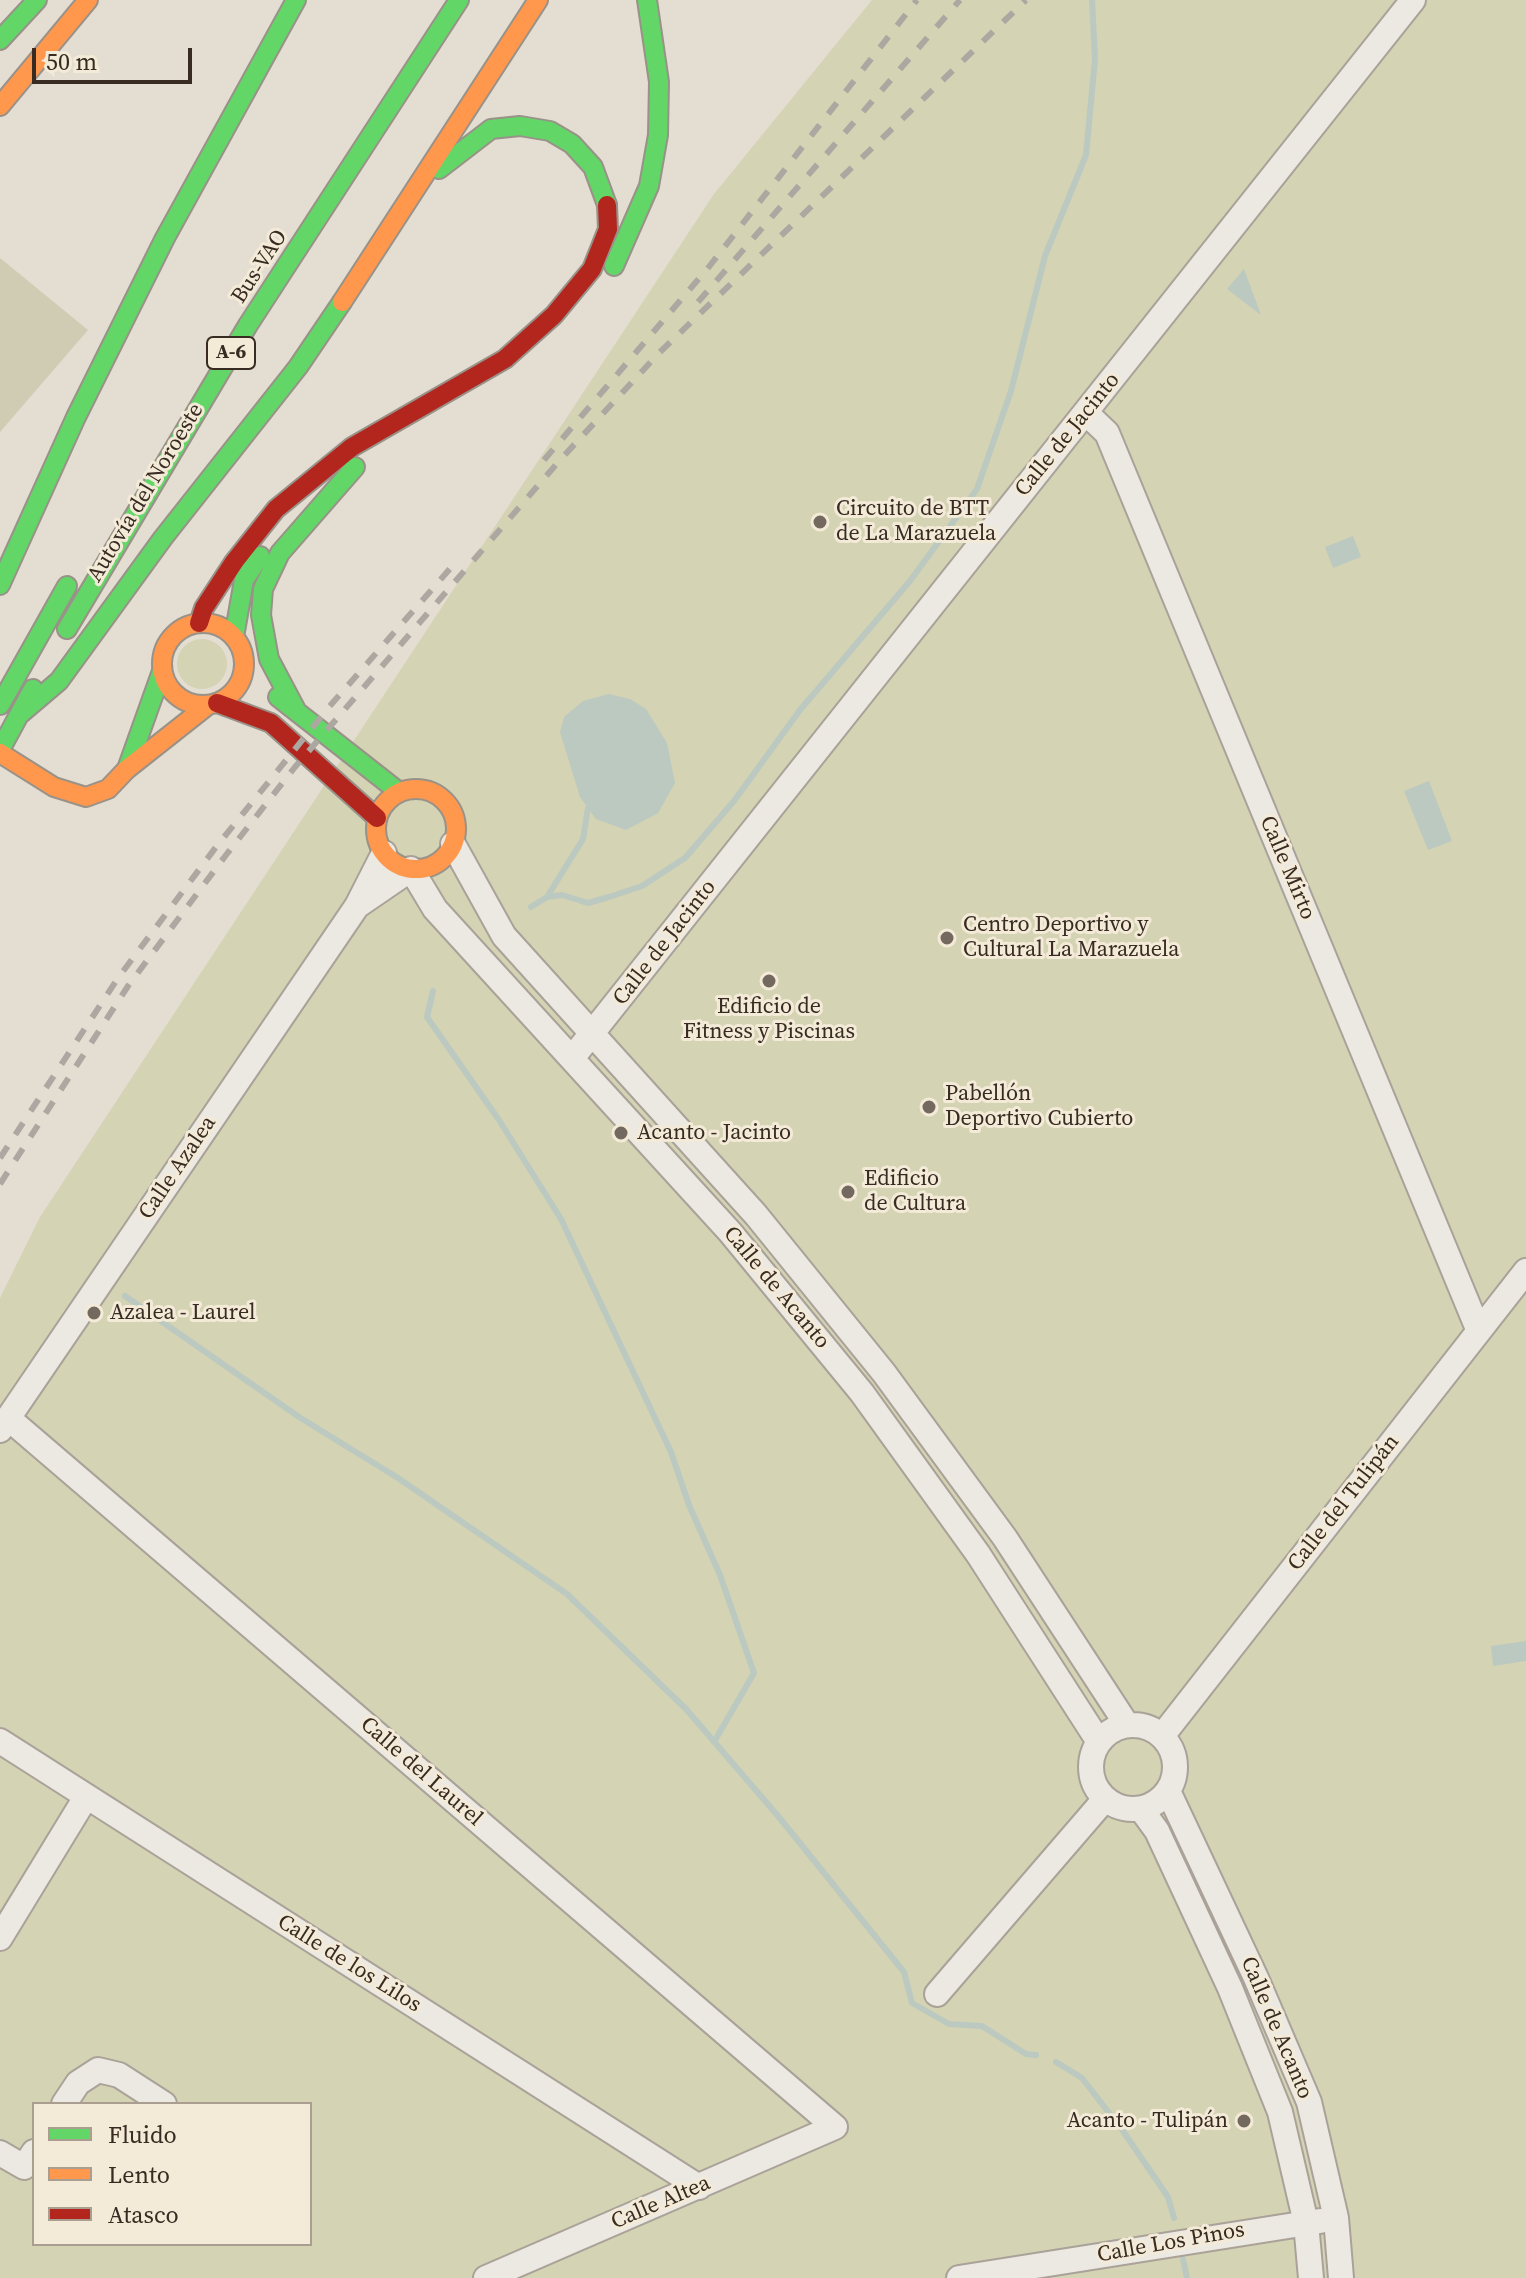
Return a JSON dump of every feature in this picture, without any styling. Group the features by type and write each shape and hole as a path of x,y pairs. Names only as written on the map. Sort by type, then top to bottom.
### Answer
{"main road":[{"path":"0,40 37,0"},
{"path":"0,106 88,0"},
{"path":"0,585 76,417 165,238 296,0"},
{"name":"Autovía del Noroeste","path":"0,752 110,552 248,325 459,0"},
{"path":"19,715 59,681 163,538 298,367 420,187 538,0"},
{"path":"399,792 276,696 244,662 234,637 244,580 269,542 297,512 355,467 516,371 575,319 618,260 649,186 658,135 659,82 647,0"},
{"path":"199,623 204,608 234,562 276,509 352,447 505,359 554,315 592,269 608,229 606,196 593,167 572,144 550,131 520,126 491,129 458,151 420,187"},
{"path":"296,710 269,659 261,615 263,589 280,553 296,532 333,496 355,467"},
{"path":"0,704 79,565"},
{"path":"127,769 162,671 166,644 185,626 199,623 212,624 234,637"},
{"path":"0,752 54,787 86,797 108,789 127,769 238,686 244,662"},
{"path":"162,671 178,697 197,705 213,704 271,723 377,818"},
{"path":"412,789 439,796 454,818 453,844 431,866 411,869 401,866 384,853 375,830 377,818 382,807 399,792 412,789"}],"street":[{"name":"Calle de Jacinto","path":"573,1057 1413,0"},
{"name":"Calle Mirto","path":"1086,413 1107,433 1478,1329"},
{"name":"Calle de Acanto","path":"453,844 504,936 756,1215 884,1373 1005,1538 1127,1725"},
{"name":"Calle Azalea","path":"4,1424 357,906 384,853"},
{"name":"Calle de Acanto","path":"411,869 435,909 730,1232 862,1393 978,1554 1099,1742"},
{"name":"Calle Azalea","path":"357,906 411,869"},
{"name":"Calle del Tulipán","path":"1162,1736 1526,1271"},
{"name":"Calle del Laurel","path":"4,1424 835,2127"},
{"path":"1127,1725 1140,1725 1162,1736 1174,1756 1176,1768 1168,1791 1161,1799 1141,1809 1128,1809 1105,1799 1092,1778 1093,1753 1099,1742 1107,1734 1127,1725"},
{"name":"Calle de los Lilos","path":"0,1741 699,2187"},
{"name":"Calle de Acanto","path":"1168,1791 1256,1978 1309,2102 1336,2218 1341,2278"},
{"path":"0,1938 86,1797"},
{"path":"937,1994 1105,1799"},
{"name":"Calle de Acanto","path":"1141,1809 1157,1831 1224,1974 1280,2112 1306,2223 1311,2278"},
{"path":"65,2102 78,2083 98,2070 119,2075 161,2102"},
{"name":"Calle Altea","path":"486,2278 835,2127"},
{"path":"0,2153 29,2159"},
{"name":"Calle Los Pinos","path":"959,2278 1336,2218"}],"green space":[{"path":"872,0 1526,0 1526,2278 0,2278 0,1298 40,1217 714,194"},
{"path":"202,639 220,646 227,664 220,682 202,689 184,682 177,664 184,646"}],"shaded area":[{"path":"0,258 88,330 0,432"},
{"path":"1244,269 1261,315 1227,289"},
{"path":"1353,536 1361,557 1333,568 1325,547"},
{"path":"609,694 630,699 646,709 667,743 675,783 658,813 626,830 596,819 580,797 560,732 564,717 583,701"},
{"path":"1429,781 1452,841 1428,850 1404,791"},
{"path":"1526,1641 1526,1661 1493,1666 1491,1646"}],"waterway":[{"path":"531,907 547,897 562,895 588,903 609,897 642,886 685,858 734,801 800,710 910,581 977,489 1011,391 1045,256 1086,155 1095,59 1092,0"},
{"path":"547,897 583,839 588,808"},
{"path":"433,991 427,1017 499,1120 561,1219 671,1452 689,1505 720,1575 754,1673 714,1742"},
{"path":"125,1296 299,1417 398,1478 567,1594 686,1709 778,1816 904,1972 912,2003 949,2024 982,2026 1026,2054 1036,2055"},
{"path":"1056,2062 1082,2078 1123,2131 1168,2197 1174,2218"},
{"path":"1183,2259 1187,2278"}],"railway":[{"path":"544,460 708,268 917,0"},
{"path":"698,302 960,0"},
{"path":"0,1184 128,986 226,855 295,767 560,460 659,353 1026,0"},
{"path":"0,1158 118,978 216,847 329,707 455,563"}],"traffic: fast":[{"path":"0,40 37,0"},
{"path":"0,585 76,417 165,238 296,0"},
{"path":"67,629 248,325 459,0"},
{"path":"614,266 649,186 658,135 659,82 647,0"},
{"path":"439,169 491,129 520,126 550,131 572,144 593,167 607,205"},
{"path":"19,715 59,681 163,538 298,367 342,302"},
{"path":"296,710 269,659 261,615 263,589 280,553 355,467"},
{"path":"234,637 244,580 260,556"},
{"path":"0,705 67,586"},
{"path":"127,769 162,671"},
{"path":"0,750 33,689"},
{"path":"278,697 399,792"}],"traffic: slow":[{"path":"0,106 88,0"},
{"path":"342,302 538,0"},
{"path":"203,623 219,626 232,635 241,648 244,664 241,680 232,693 219,702 203,705 187,702 174,693 165,680 162,664 165,648 174,635 187,626 203,623"},
{"path":"0,753 54,787 86,797 108,789 127,769 208,705"},
{"path":"416,789 431,792 444,801 453,814 456,829 453,844 444,857 431,866 416,869 401,866 388,857 379,844 376,829 379,814 388,801 401,792 416,789"}],"traffic: jam":[{"path":"199,623 204,608 234,562 276,509 352,447 505,359 554,315 592,269 608,229 607,205"},
{"path":"217,703 271,723 377,818"}],"place":[{"name":"Circuito de BTT de La Marazuela","path":"820,522"},
{"name":"Centro Deportivo y Cultural La Marazuela","path":"947,938"},
{"name":"Edificio de Fitness y Piscinas","path":"769,981"},
{"name":"Pabellón Deportivo Cubierto","path":"929,1107"},
{"name":"Acanto - Jacinto","path":"621,1133"},
{"name":"Edificio de Cultura","path":"848,1192"},
{"name":"Azalea - Laurel","path":"94,1313"},
{"name":"Acanto - Tulipán","path":"1244,2121"}]}
